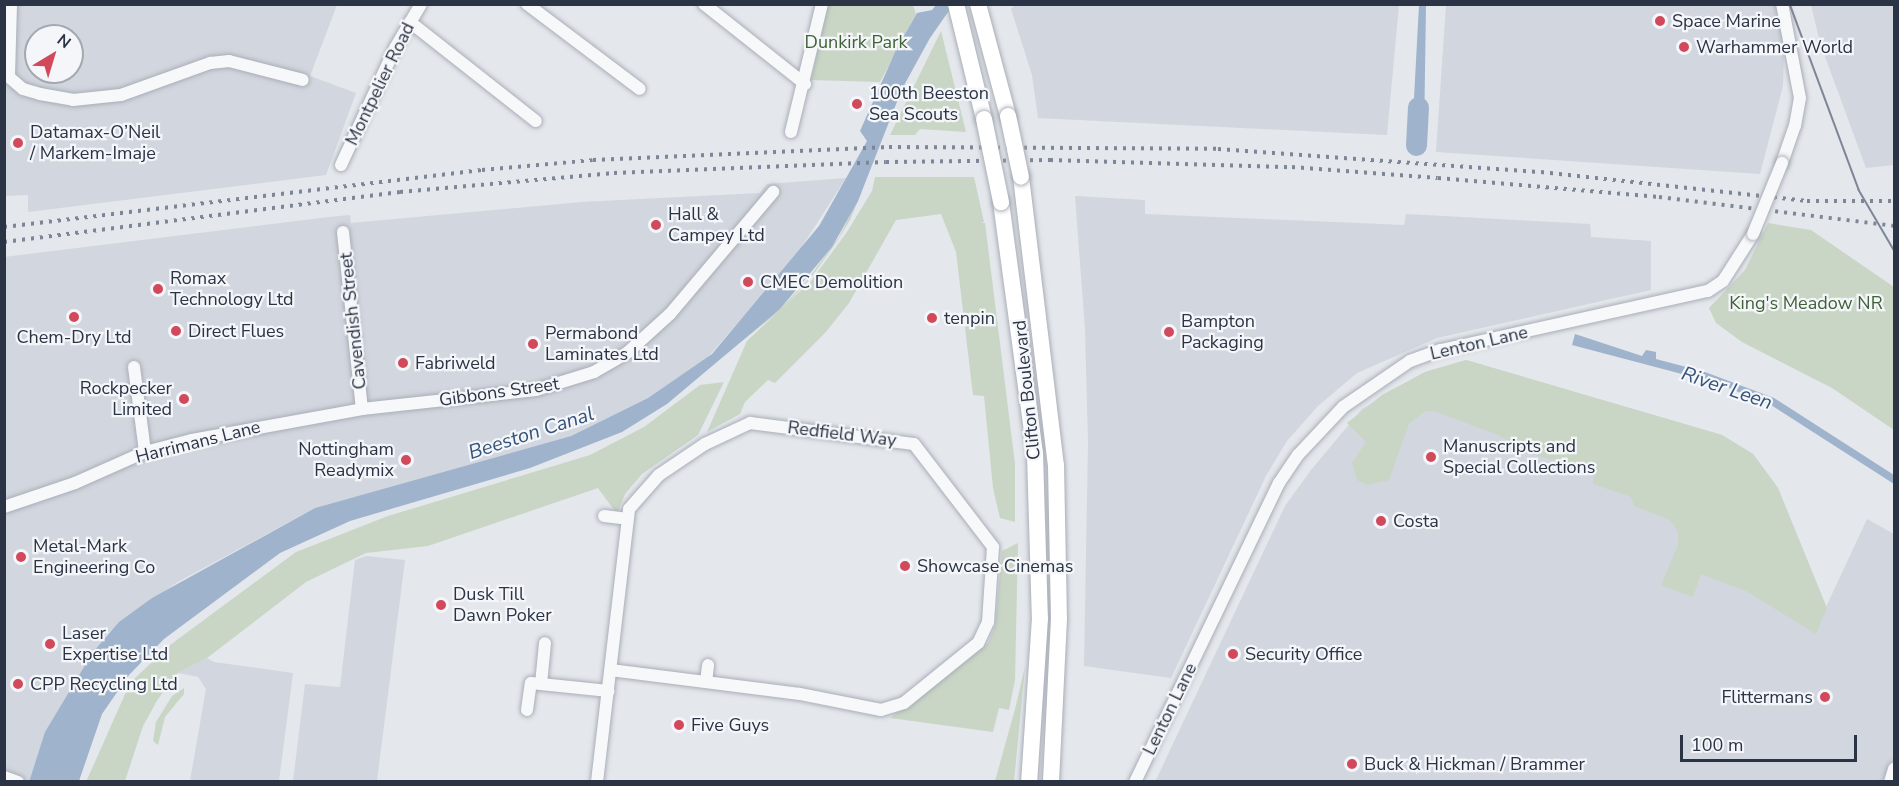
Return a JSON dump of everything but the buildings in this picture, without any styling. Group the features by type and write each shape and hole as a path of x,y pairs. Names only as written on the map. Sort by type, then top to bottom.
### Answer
{"highway":[{"name":"Clifton Boulevard","path":"956,4 984,119 1001,202 1035,454 1040,618 1029,781"},
{"name":"Clifton Boulevard","path":"978,4 1008,116 1026,200 1056,465 1059,618 1051,782"}],"street":[{"path":"11,4 13,28 8,66 12,81 40,94 91,100 121,95 210,63 229,61 303,80"},
{"name":"Montpelier Road","path":"341,165 410,22 421,4"},
{"path":"527,4 640,89"},
{"path":"704,4 805,84"},
{"path":"791,132 805,84 822,4"},
{"name":"Lenton Lane","path":"1135,782 1280,483 1298,455 1343,406 1410,361 1441,350 1708,291 1724,280 1753,234 1795,126 1800,98 1782,4"},
{"path":"410,22 536,121"},
{"name":"Gibbons Street","path":"362,409 536,390 594,372 627,352 670,314 773,192"},
{"name":"Cavendish Street","path":"343,232 362,409"},
{"path":"135,367 145,452"},
{"name":"Harrimans Lane","path":"4,507 75,483 145,452 249,428 362,409"},
{"name":"Redfield Way","path":"597,782 629,509 659,475 705,444 750,423 914,444 993,547 988,622 978,643 904,703 881,710 800,694 611,670"},
{"path":"604,516 628,519"},
{"path":"541,684 545,643"},
{"path":"706,682 708,665"},
{"path":"527,710 531,682 609,692"},
{"path":"1890,782 1894,769"},
{"path":"4,777 18,782"}],"shaded area":[{"path":"1016,4 1399,5 1387,135 1038,118 1032,75 1011,9"},
{"path":"4,5 337,5 310,76 356,93 326,175 28,212 28,195 5,196"},
{"path":"1446,5 1776,5 1784,50 1783,86 1760,174 1436,152"},
{"path":"1811,5 1894,5 1894,165 1866,168 1820,43"},
{"path":"846,178 792,262 706,359 648,398 571,436 315,508 176,583 107,634 46,732 29,782 4,781 4,257 350,215 351,223 582,202 760,193 767,184"},
{"path":"1075,196 1145,200 1145,214 1404,225 1406,214 1590,224 1591,237 1651,241 1651,290 1437,338 1357,373 1318,406 1287,441 1266,476 1171,678 1084,666 1088,443 1085,329"},
{"path":"1466,360 1722,435 1753,454 1778,488 1826,607 1867,519 1894,534 1894,781 1155,782 1285,506 1311,470 1362,409 1425,372"},
{"path":"366,556 405,560 377,781 293,781 305,684 340,687 355,560"},
{"path":"207,658 214,662 293,673 279,781 190,781 206,689 198,677 178,673"}],"green space":[{"name":"Dunkirk Park","path":"828,5 913,5 916,14 880,82 811,80"},
{"path":"941,31 966,132 920,129 915,135 890,135"},
{"path":"875,177 974,177 984,222 981,223 985,223 1015,464 1015,522 1000,518 993,488 984,396 973,395 956,252 941,214 896,220 849,303 825,333 775,383 768,380 745,402 740,414 707,432 747,341 811,281 847,232 872,191"},
{"path":"863,189 850,220 836,243 810,279 781,310 722,357 780,309 805,283 839,237"},
{"name":"King's Meadow NR","path":"1768,223 1811,230 1894,287 1894,430 1832,388 1742,342 1716,323 1709,308 1745,270"},
{"path":"1466,360 1722,435 1753,454 1778,488 1827,608 1816,634 1746,591 1701,574 1693,597 1661,585 1678,545 1678,531 1670,520 1634,506 1631,497 1593,484 1594,472 1528,453 1498,435 1437,412 1425,411 1409,424 1389,480 1367,485 1357,480 1352,463 1366,442 1347,423 1382,395 1425,372"},
{"path":"724,382 698,435 642,474 625,494 617,514 598,488 428,546 366,553 306,582 207,658 178,673 158,699 143,726 125,781 86,782 130,683 170,645 296,552 388,516 590,455 644,427 700,385"},
{"path":"1018,543 1015,680 1009,710 999,708 993,732 890,718 988,643 995,626 1002,551"},
{"path":"1025,667 1014,781 995,781 1015,709"},
{"path":"184,688 184,694 165,717 158,745 153,741 156,722 172,696"}],"water":[{"path":"936,5 953,5 930,38 902,89 858,201 832,247 780,309 667,404 622,432 530,468 350,521 280,553 164,639 129,675 102,714 79,781 29,782 45,732 93,652 119,622 152,598 315,508 571,436 648,398 712,354 819,226 867,141 860,131 896,50 917,13 932,10"},
{"path":"1419,5 1426,5 1424,136 1412,135"},
{"path":"1575,334 1642,356 1646,350 1656,352 1656,359 1705,372 1774,398 1894,475 1894,484 1771,405 1716,383 1572,345"}],"waterway":[{"name":"River Leen","path":"1416,145 1418,107"}],"tram line":[{"path":"1790,4 1859,190 1894,250"}],"railway":[{"path":"4,227 482,170 593,160 889,147 1218,149 1541,172 1807,201 1894,201"},
{"path":"4,242 400,192 614,173 886,162 1050,160 1292,167 1438,178 1659,197 1894,226"}],"place":[{"name":"Space Marine","path":"1660,21"},
{"name":"Warhammer World","path":"1684,47"},
{"name":"100th Beeston Sea Scouts","path":"857,104"},
{"name":"Datamax-O’Neil / Markem-Imaje","path":"18,143"},
{"name":"Hall & Campey Ltd","path":"656,225"},
{"name":"CMEC Demolition","path":"748,282"},
{"name":"Romax Technology Ltd","path":"158,289"},
{"name":"Chem-Dry Ltd","path":"74,317"},
{"name":"tenpin","path":"932,318"},
{"name":"Direct Flues","path":"176,331"},
{"name":"Bampton Packaging","path":"1169,332"},
{"name":"Permabond Laminates Ltd","path":"533,344"},
{"name":"Fabriweld","path":"403,363"},
{"name":"Rockpecker Limited","path":"184,399"},
{"name":"Manuscripts and Special Collections","path":"1431,457"},
{"name":"Nottingham Readymix","path":"406,460"},
{"name":"Costa","path":"1381,521"},
{"name":"Metal-Mark Engineering Co","path":"21,557"},
{"name":"Showcase Cinemas","path":"905,566"},
{"name":"Dusk Till Dawn Poker","path":"441,605"},
{"name":"Laser Expertise Ltd","path":"50,644"},
{"name":"Security Office","path":"1233,654"},
{"name":"CPP Recycling Ltd","path":"18,684"},
{"name":"Flittermans","path":"1825,697"},
{"name":"Five Guys","path":"679,725"},
{"name":"Buck & Hickman / Brammer","path":"1352,764"}],"water label":[{"name":"Beeston Canal","path":"531,433"}]}
